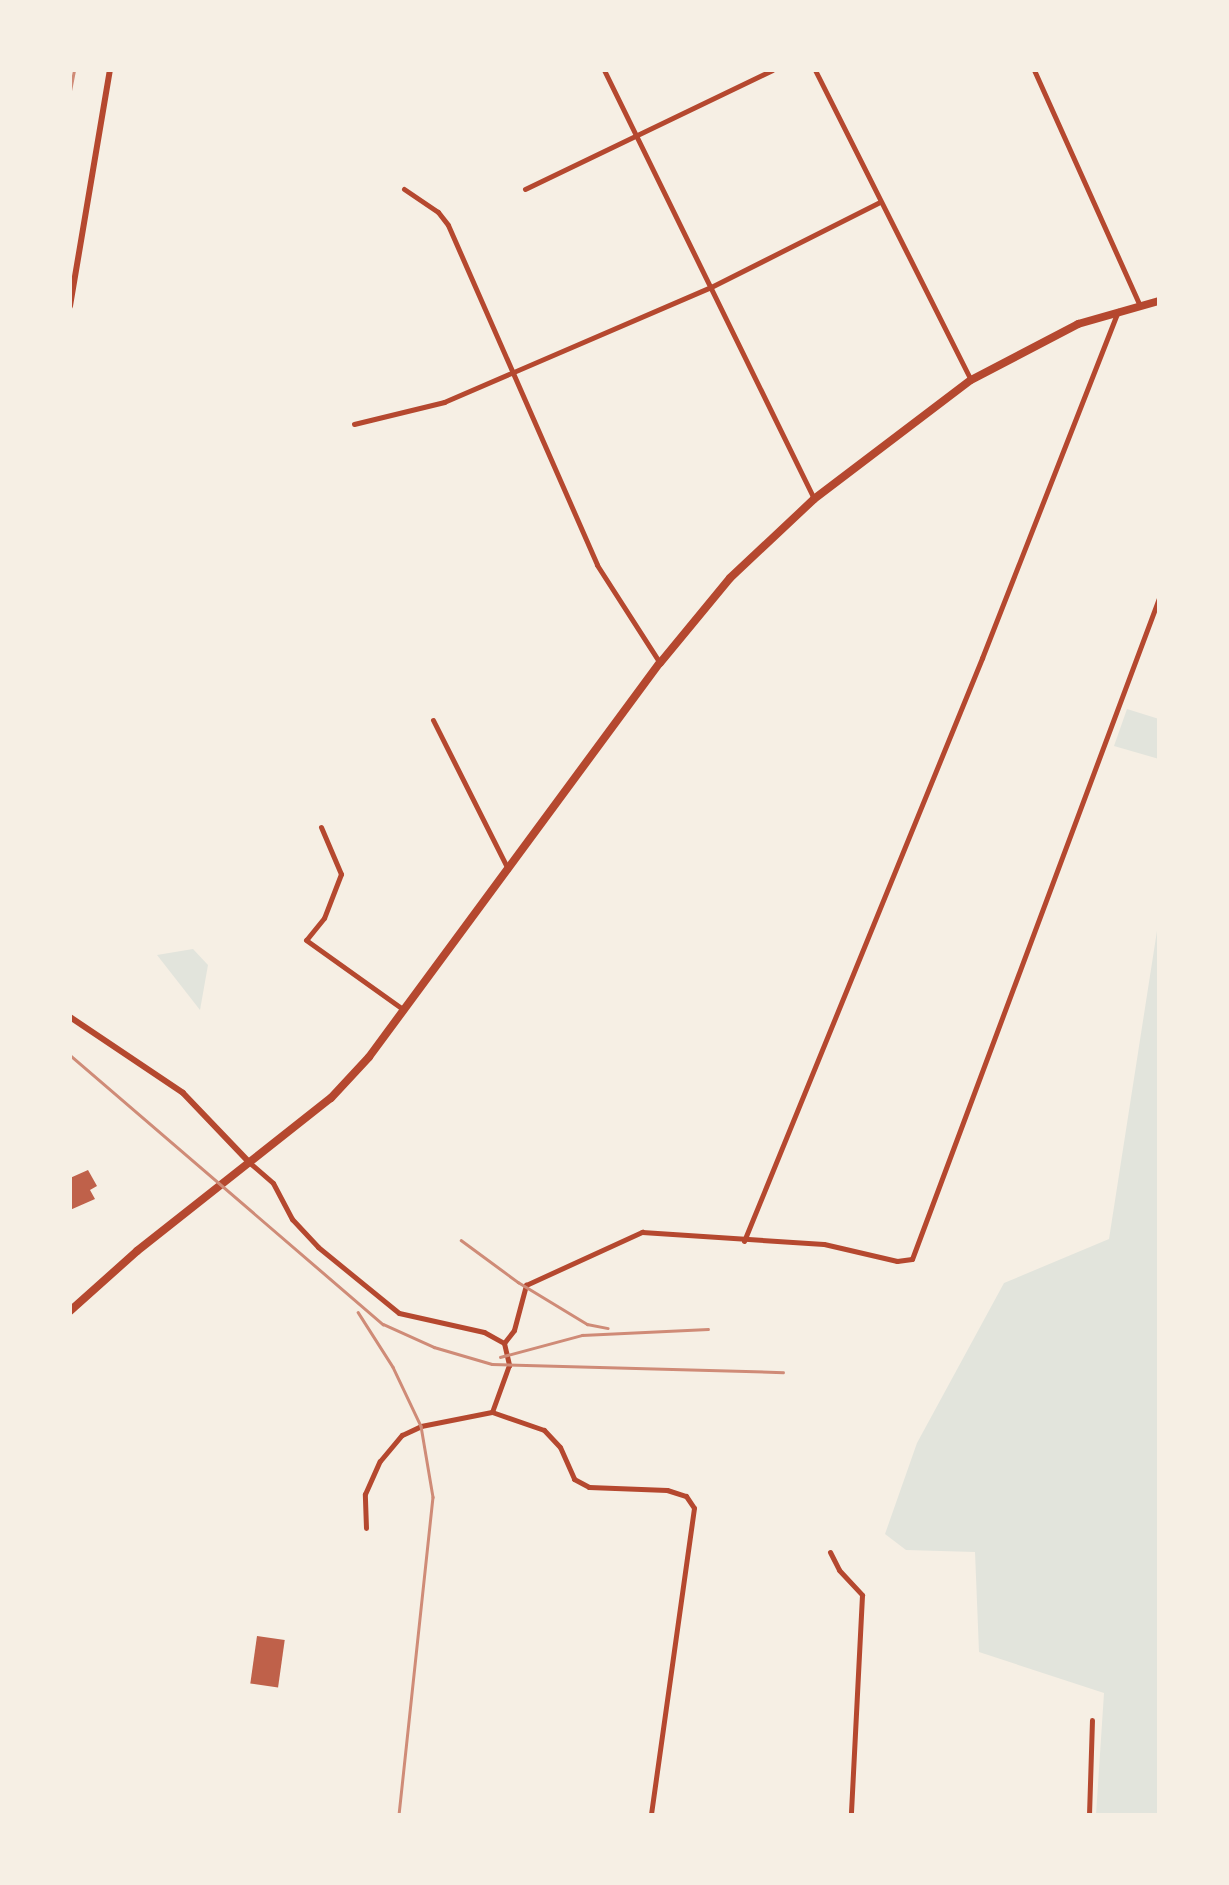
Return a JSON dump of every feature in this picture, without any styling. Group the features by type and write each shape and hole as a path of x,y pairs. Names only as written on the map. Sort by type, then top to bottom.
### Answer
{"main road":[{"path":"70,1310 331,1098 404,1010 660,663 730,578 814,499 971,380 1078,324 1119,309 1159,301"}],"street":[{"path":"70,306 110,70"},
{"path":"604,70 814,499"},
{"path":"524,189 772,70"},
{"path":"815,70 971,380"},
{"path":"1034,70 1139,304"},
{"path":"404,189 438,212 448,225 597,565 660,663"},
{"path":"354,424 444,402 711,287 880,202"},
{"path":"744,1241 982,658 1119,309"},
{"path":"504,1343 514,1330 526,1286 574,1267 624,1237 642,1232 824,1244 897,1262 912,1259 1159,598"},
{"path":"433,720 508,870"},
{"path":"320,827 341,874 324,918 306,940 404,1010"},
{"path":"70,1017 183,1094 272,1183 292,1219 318,1247 399,1314 484,1332 504,1343 509,1365 492,1412"},
{"path":"366,1528 365,1494 380,1461 402,1436 421,1426 492,1412 544,1430 560,1447 574,1479 589,1487 668,1490 686,1496 694,1508 651,1815"},
{"path":"830,1552 839,1570 862,1595 851,1815"},
{"path":"1089,1815 1092,1720"}],"shaded area":[{"path":"1127,709 1159,719 1159,759 1114,746"},
{"path":"1159,918 1159,1815 1096,1815 1104,1693 979,1652 975,1552 906,1550 885,1534 917,1443 1004,1283 1109,1239"},
{"path":"193,949 208,965 200,1010 157,955"}],"building":[{"path":"88,1170 97,1186 90,1190 95,1199 70,1210 70,1178"},
{"path":"257,1636 285,1640 278,1687 250,1684"}],"railway":[{"path":"70,91 74,70"},
{"path":"70,1055 383,1324 434,1347 492,1364 783,1372"},
{"path":"461,1240 518,1282 587,1324 608,1328"},
{"path":"358,1312 393,1367 421,1426 433,1497 399,1815"},
{"path":"500,1357 582,1335 708,1329"}]}
